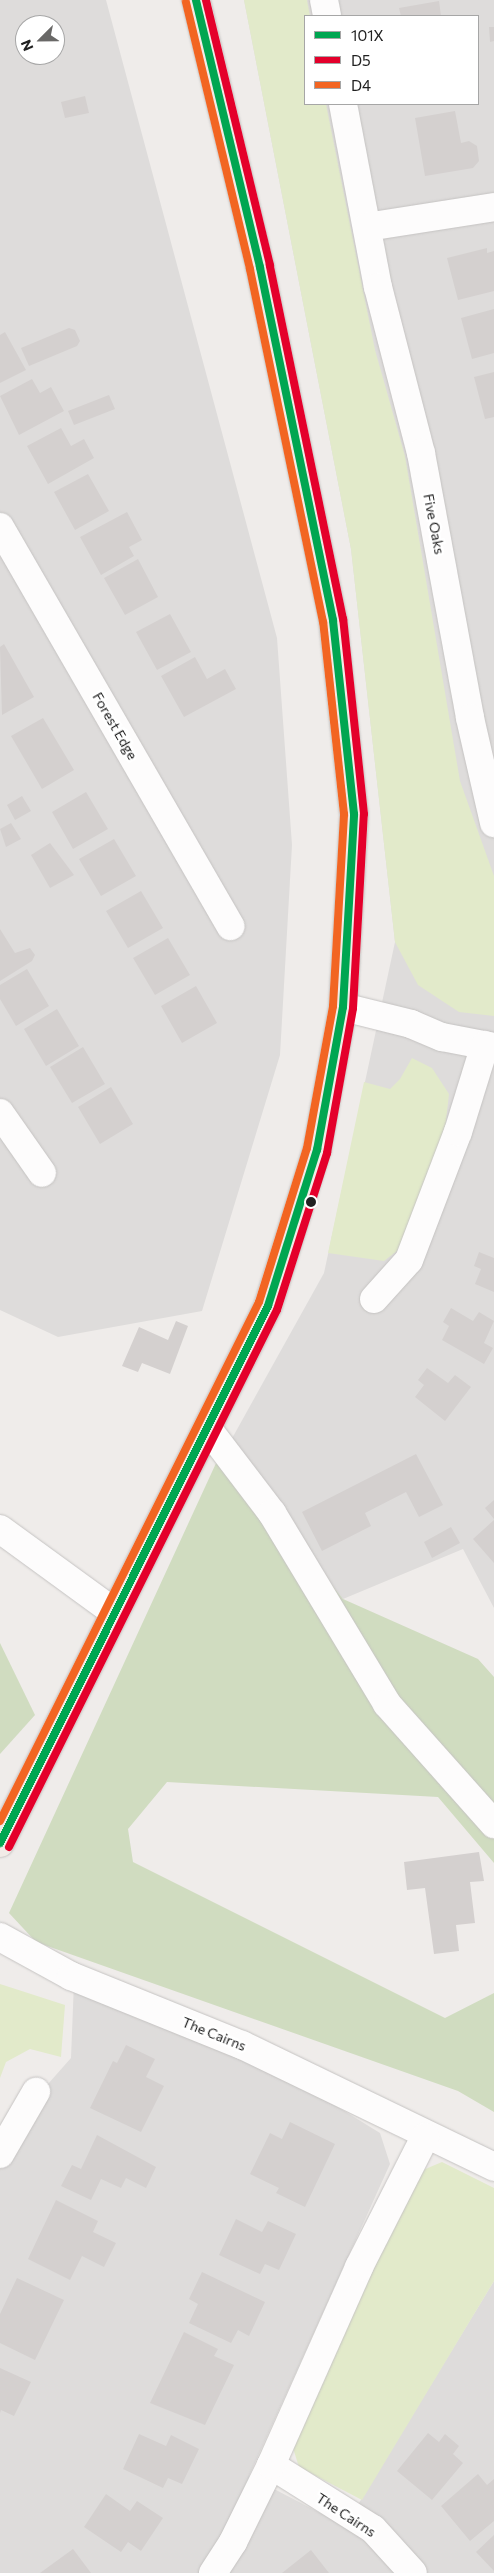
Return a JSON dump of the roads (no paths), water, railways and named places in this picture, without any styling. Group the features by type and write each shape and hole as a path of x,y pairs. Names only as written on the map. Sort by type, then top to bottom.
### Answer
{"main road":[{"path":"0,1843 208,1429 271,1296 317,1150 343,1006 354,814 333,620 260,267 196,0"}],"street":[{"path":"324,0 327,15"},
{"name":"Five Oaks","path":"344,105 378,287 421,453 470,718 494,822"},
{"path":"367,227 494,207"},
{"name":"Forest Edge","path":"0,527 230,926"},
{"path":"343,1006 411,1024 442,1037 489,1046 409,1260 374,1299"},
{"path":"0,1113 42,1173"},
{"path":"208,1429 272,1512 387,1704 494,1824"},
{"path":"0,1529 115,1613"},
{"name":"The Cairns","path":"0,1937 71,1976 242,2045 425,2137 494,2168"},
{"path":"0,2154 36,2092"},
{"path":"213,2573 233,2542 271,2465 359,2267 425,2137"},
{"name":"The Cairns","path":"271,2465 373,2529 414,2573"}]}
